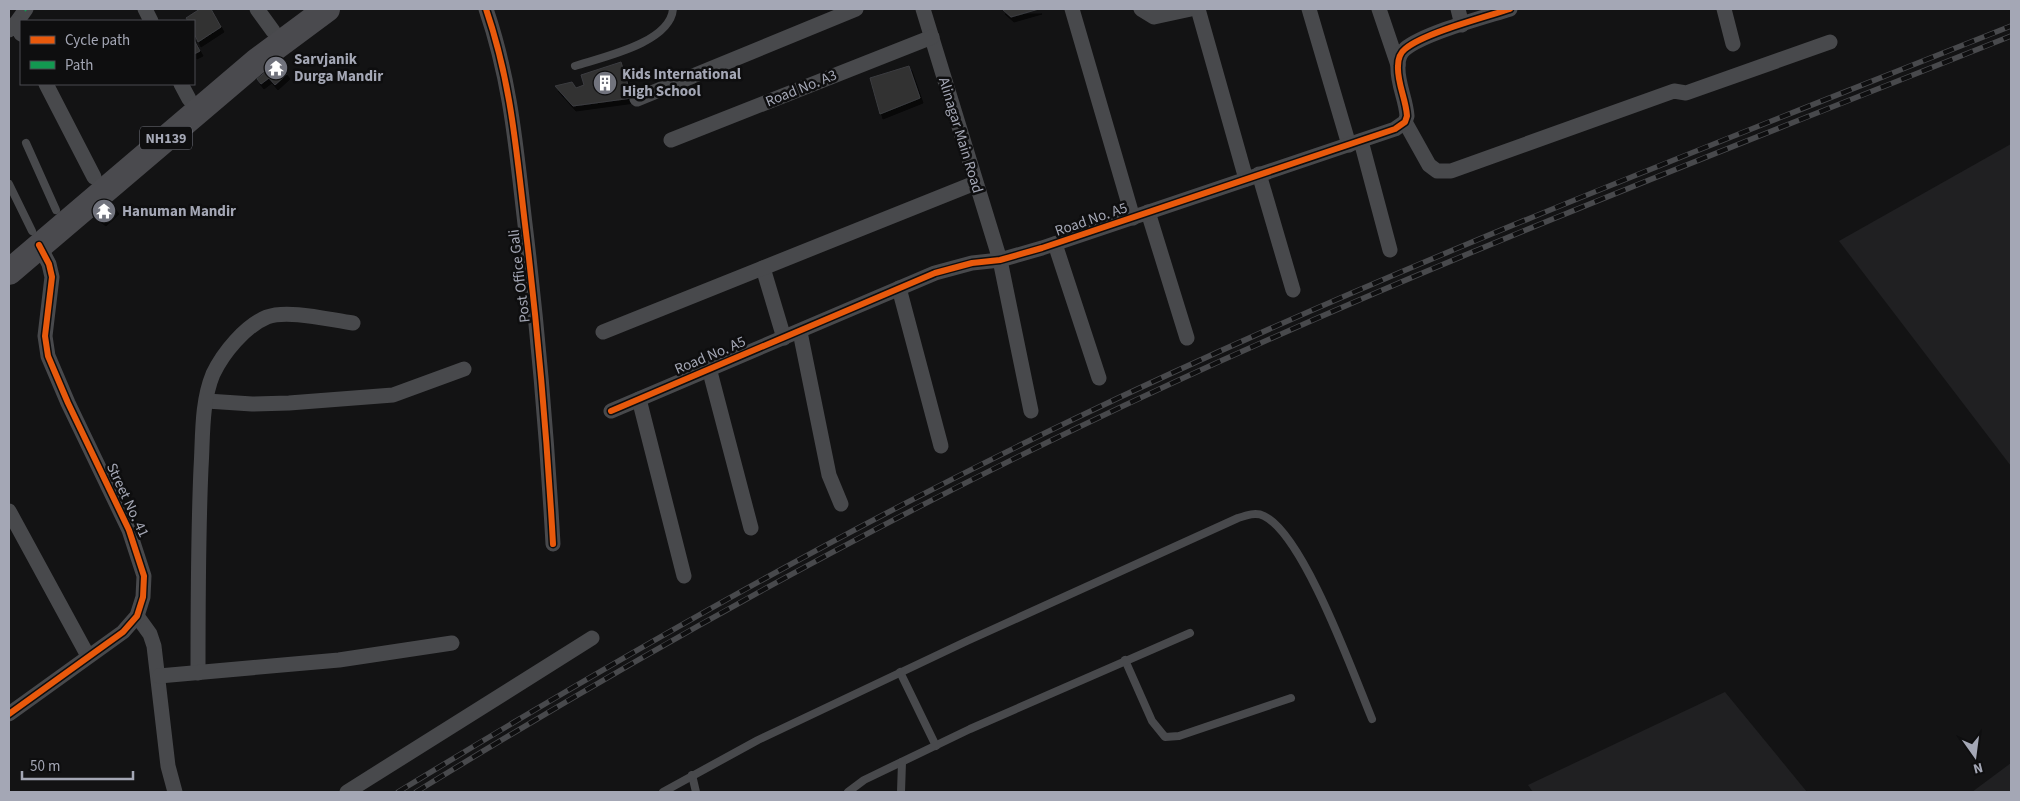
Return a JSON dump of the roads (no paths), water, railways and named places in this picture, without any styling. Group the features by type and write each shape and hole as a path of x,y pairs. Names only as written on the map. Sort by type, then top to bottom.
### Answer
{"highway":[{"name":"NH139","path":"9,272 56,210 185,92 273,31 300,9"},
{"name":"NH139","path":"9,250 36,238 257,61 327,9"}],"street":[{"path":"15,29 26,9"},
{"path":"257,9 273,31"},
{"name":"Post Office Gali","path":"486,9 506,77 520,178 542,377 553,544"},
{"path":"637,99 856,9"},
{"name":"Alinagar Main Road","path":"923,9 1000,260 1031,411"},
{"path":"1072,9 1134,218"},
{"path":"1141,9 1154,17 1191,9"},
{"path":"1198,9 1293,290"},
{"path":"1309,9 1390,250"},
{"path":"1379,9 1398,65 1406,108 1405,122 1429,165 1437,172 1451,171 1674,92 1686,92 1830,42"},
{"path":"1458,9 1462,25"},
{"path":"1398,65 1400,56 1405,49 1417,42 1510,9"},
{"path":"1724,9 1733,44"},
{"name":"Road No. A3","path":"671,140 932,37"},
{"path":"47,85 94,177"},
{"name":"Road No. A5","path":"611,411 800,332 899,288 954,267 1000,260 1055,244 1355,143 1395,129 1405,122"},
{"path":"603,332 975,183"},
{"path":"1148,212 1187,338"},
{"name":"Street No. 41","path":"36,238 52,277 46,336 48,356 56,378 139,554 144,576 143,596 137,616"},
{"path":"1055,244 1099,378"},
{"path":"763,268 784,338"},
{"path":"899,288 941,446"},
{"path":"198,673 198,537 204,418 214,373 239,338 261,320 269,316 299,316 353,323"},
{"path":"800,332 829,475 840,504"},
{"path":"710,368 751,528"},
{"path":"207,401 252,404 289,403 393,395 464,370"},
{"path":"639,399 684,576"},
{"path":"9,510 88,656"},
{"path":"9,714 122,632 137,616 150,634 154,646 168,766 175,792"},
{"path":"348,792 592,638"},
{"path":"159,676 339,660 452,643"}],"lane":[{"path":"575,66 652,38 667,26 672,17 672,9"},
{"path":"26,143 56,210"},
{"path":"9,184 36,238"},
{"path":"663,792 758,740 900,672 1238,518 1256,514 1271,520 1279,528 1306,568 1332,622 1372,719"},
{"path":"848,792 864,780 936,746 1125,660 1190,633"},
{"path":"1125,660 1152,721 1165,737 1179,736 1292,698"},
{"path":"900,672 936,746"},
{"path":"902,762 902,792"},
{"path":"692,775 696,792"}],"railway":[{"path":"398,792 647,644 816,550 987,461 1074,419 1189,365 1422,263 2011,26"},
{"path":"416,792 578,695 742,601 908,512 1077,428 1192,374 1424,272 1658,176 2011,36"}],"place":[{"name":"Sarvjanik Durga Mandir","path":"276,68"},
{"name":"Kids International High School","path":"605,83"},
{"name":"Hanuman Mandir","path":"104,211"}]}
